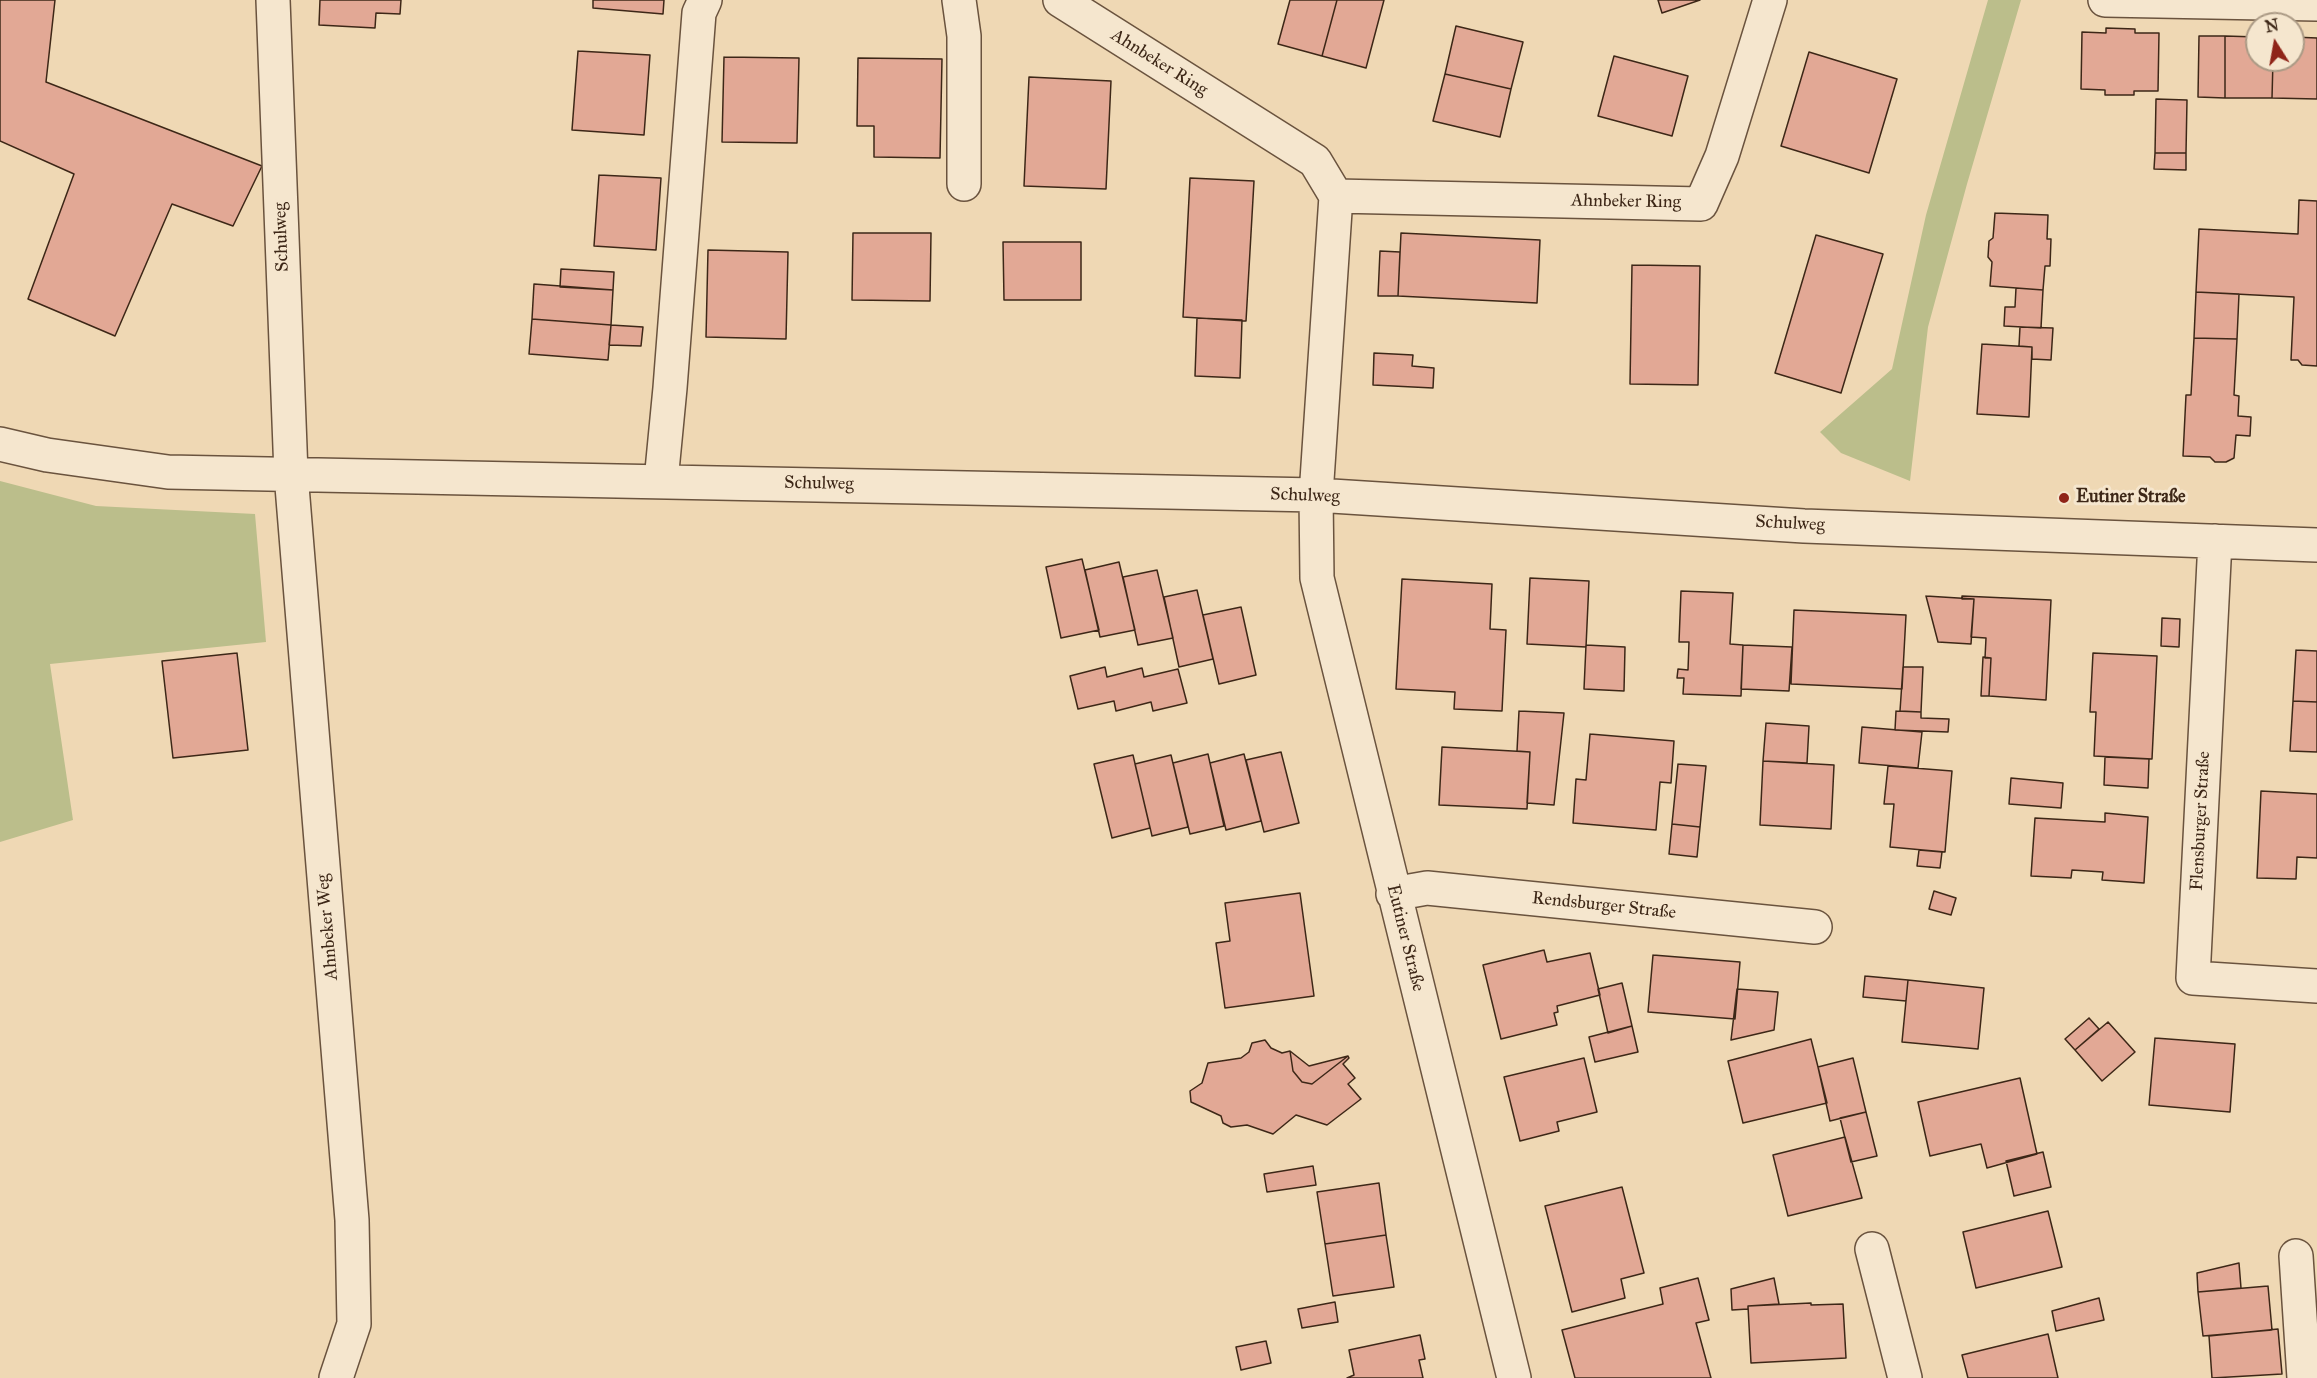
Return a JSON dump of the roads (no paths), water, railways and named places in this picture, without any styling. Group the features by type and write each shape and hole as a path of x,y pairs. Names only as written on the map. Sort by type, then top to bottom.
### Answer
{"street":[{"name":"Schulweg","path":"273,0 291,474"},
{"path":"661,481 699,13 705,0"},
{"path":"959,0 964,36 964,184"},
{"name":"Ahnbeker Ring","path":"1060,0 1315,161 1336,196 1701,204 1722,156 1770,0"},
{"path":"2104,0 2317,4"},
{"path":"1316,495 1336,196"},
{"name":"Schulweg","path":"0,444 47,455 168,472 1316,495 1804,526 2317,545"},
{"name":"Ahnbeker Weg","path":"291,474 352,1220 354,1324 336,1378"},
{"name":"Eutiner Straße","path":"1316,495 1317,578 1514,1378"},
{"name":"Flensburger Straße","path":"2215,541 2193,978 2317,986"},
{"name":"Rendsburger Straße","path":"1394,894 1427,888 1815,927"},
{"path":"1872,1249 1905,1378"},
{"path":"2296,1256 2304,1378"}],"place":[{"name":"Eutiner Straße","path":"2064,498"}]}
